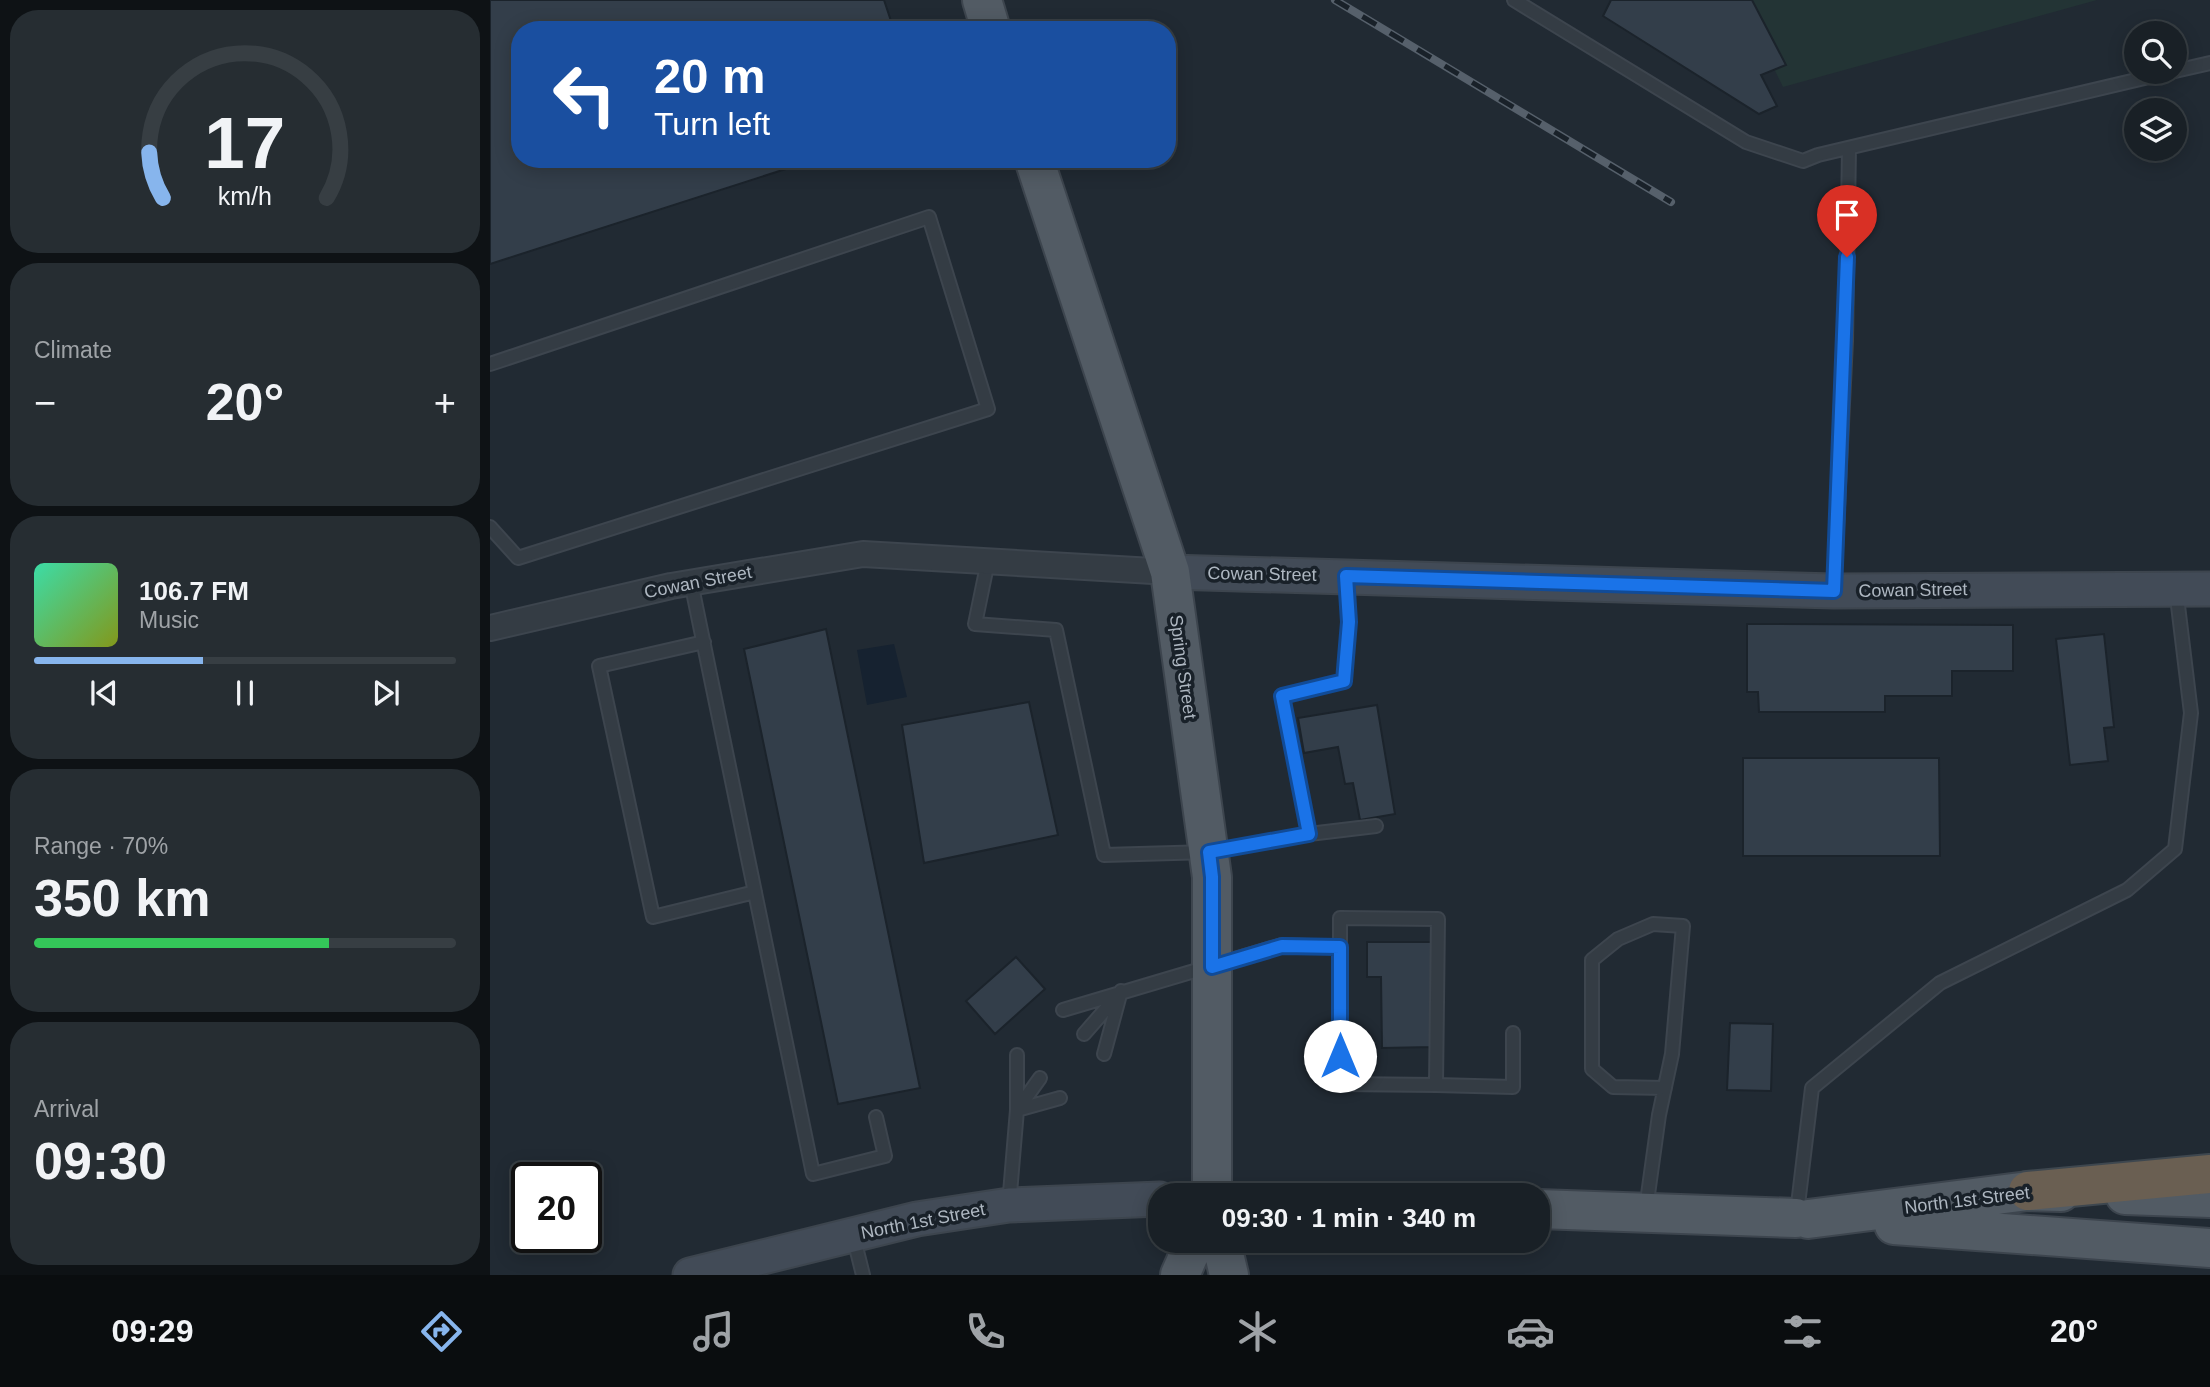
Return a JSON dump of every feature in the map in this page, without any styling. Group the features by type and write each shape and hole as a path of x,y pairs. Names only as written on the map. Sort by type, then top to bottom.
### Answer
{"highway":[{"path":"2028,1191 2210,1174"}],"main road":[{"path":"982,0 989,21"},
{"name":"Spring Street","path":"1037,168 1170,572 1212,877 1212,1183"},
{"name":"North 1st Street","path":"1802,1219 2028,1191 2210,1198"},
{"name":"North 1st Street","path":"1550,1209 1802,1219 2210,1248"},
{"path":"1181,1275 1190,1253"},
{"path":"1224,1253 1229,1275"}],"street":[{"name":"Cowan Street","path":"490,628 691,582 863,554 1170,572 1834,591 2210,589"},
{"name":"North 1st Street","path":"690,1275 917,1219 1010,1205 1148,1199"}],"lane":[{"path":"1514,0 1746,142 1803,161 2124,83"},
{"path":"1538,0 1540,16"},
{"path":"2187,68 2210,62"},
{"path":"1834,591 1846,341 1849,148"},
{"path":"490,363 929,217 988,409 518,558 490,527"},
{"path":"988,561 975,624 1056,630 1104,855 1209,852 1309,834 1376,827"},
{"path":"1309,834 1282,696 1344,681 1349,622 1346,576"},
{"path":"691,582 813,1174 885,1156 876,1116"},
{"path":"1802,1219 1812,1088 1940,983 2127,890 2175,849 2191,713 2176,589"},
{"path":"704,642 599,666 653,917 755,892"},
{"path":"1436,1086 1438,919 1340,918 1340,1084 1436,1086 1513,1087 1513,1032"},
{"path":"1646,1213 1672,1055 1683,926 1653,924 1618,939 1592,960 1592,1069 1613,1087 1665,1088"},
{"path":"1063,1010 1282,946 1340,947"},
{"path":"1084,1034 1121,991"},
{"path":"1104,1054 1121,991"},
{"path":"1010,1205 1017,1110 1017,1055"},
{"path":"1017,1110 1040,1078"},
{"path":"1017,1110 1060,1098"},
{"path":"853,1235 863,1275"}],"shaded area":[{"path":"1744,0 2097,0 1783,87 1750,20"}],"water":[{"path":"894,644 907,697 867,705 857,650"}],"building":[{"path":"490,0 884,0 891,21 511,21 511,168 789,168 490,264"},
{"path":"1611,0 1752,0 1786,65 1761,75 1777,106 1759,114 1603,16"},
{"path":"1747,624 2013,625 2013,671 1952,671 1952,696 1885,696 1885,712 1759,712 1758,692 1747,692"},
{"path":"826,629 920,1088 838,1104 744,649"},
{"path":"2104,634 2114,727 2104,728 2108,761 2070,765 2056,639"},
{"path":"1029,702 1058,835 924,863 902,725"},
{"path":"1377,705 1395,814 1360,820 1353,783 1345,784 1338,747 1304,753 1298,718"},
{"path":"1743,758 1939,758 1940,856 1743,856"},
{"path":"1367,942 1432,942 1433,1047 1382,1048 1381,977 1367,977"},
{"path":"1016,957 1045,989 995,1034 966,1001"},
{"path":"1730,1023 1773,1024 1771,1091 1727,1090"}],"railway":[{"path":"1335,0 1671,202"}],"route":[{"path":"1340,1056 1340,947 1282,946 1212,967 1212,877 1209,852 1309,834 1282,696 1344,681 1349,622 1346,576 1834,591 1846,341 1847,257"}]}
